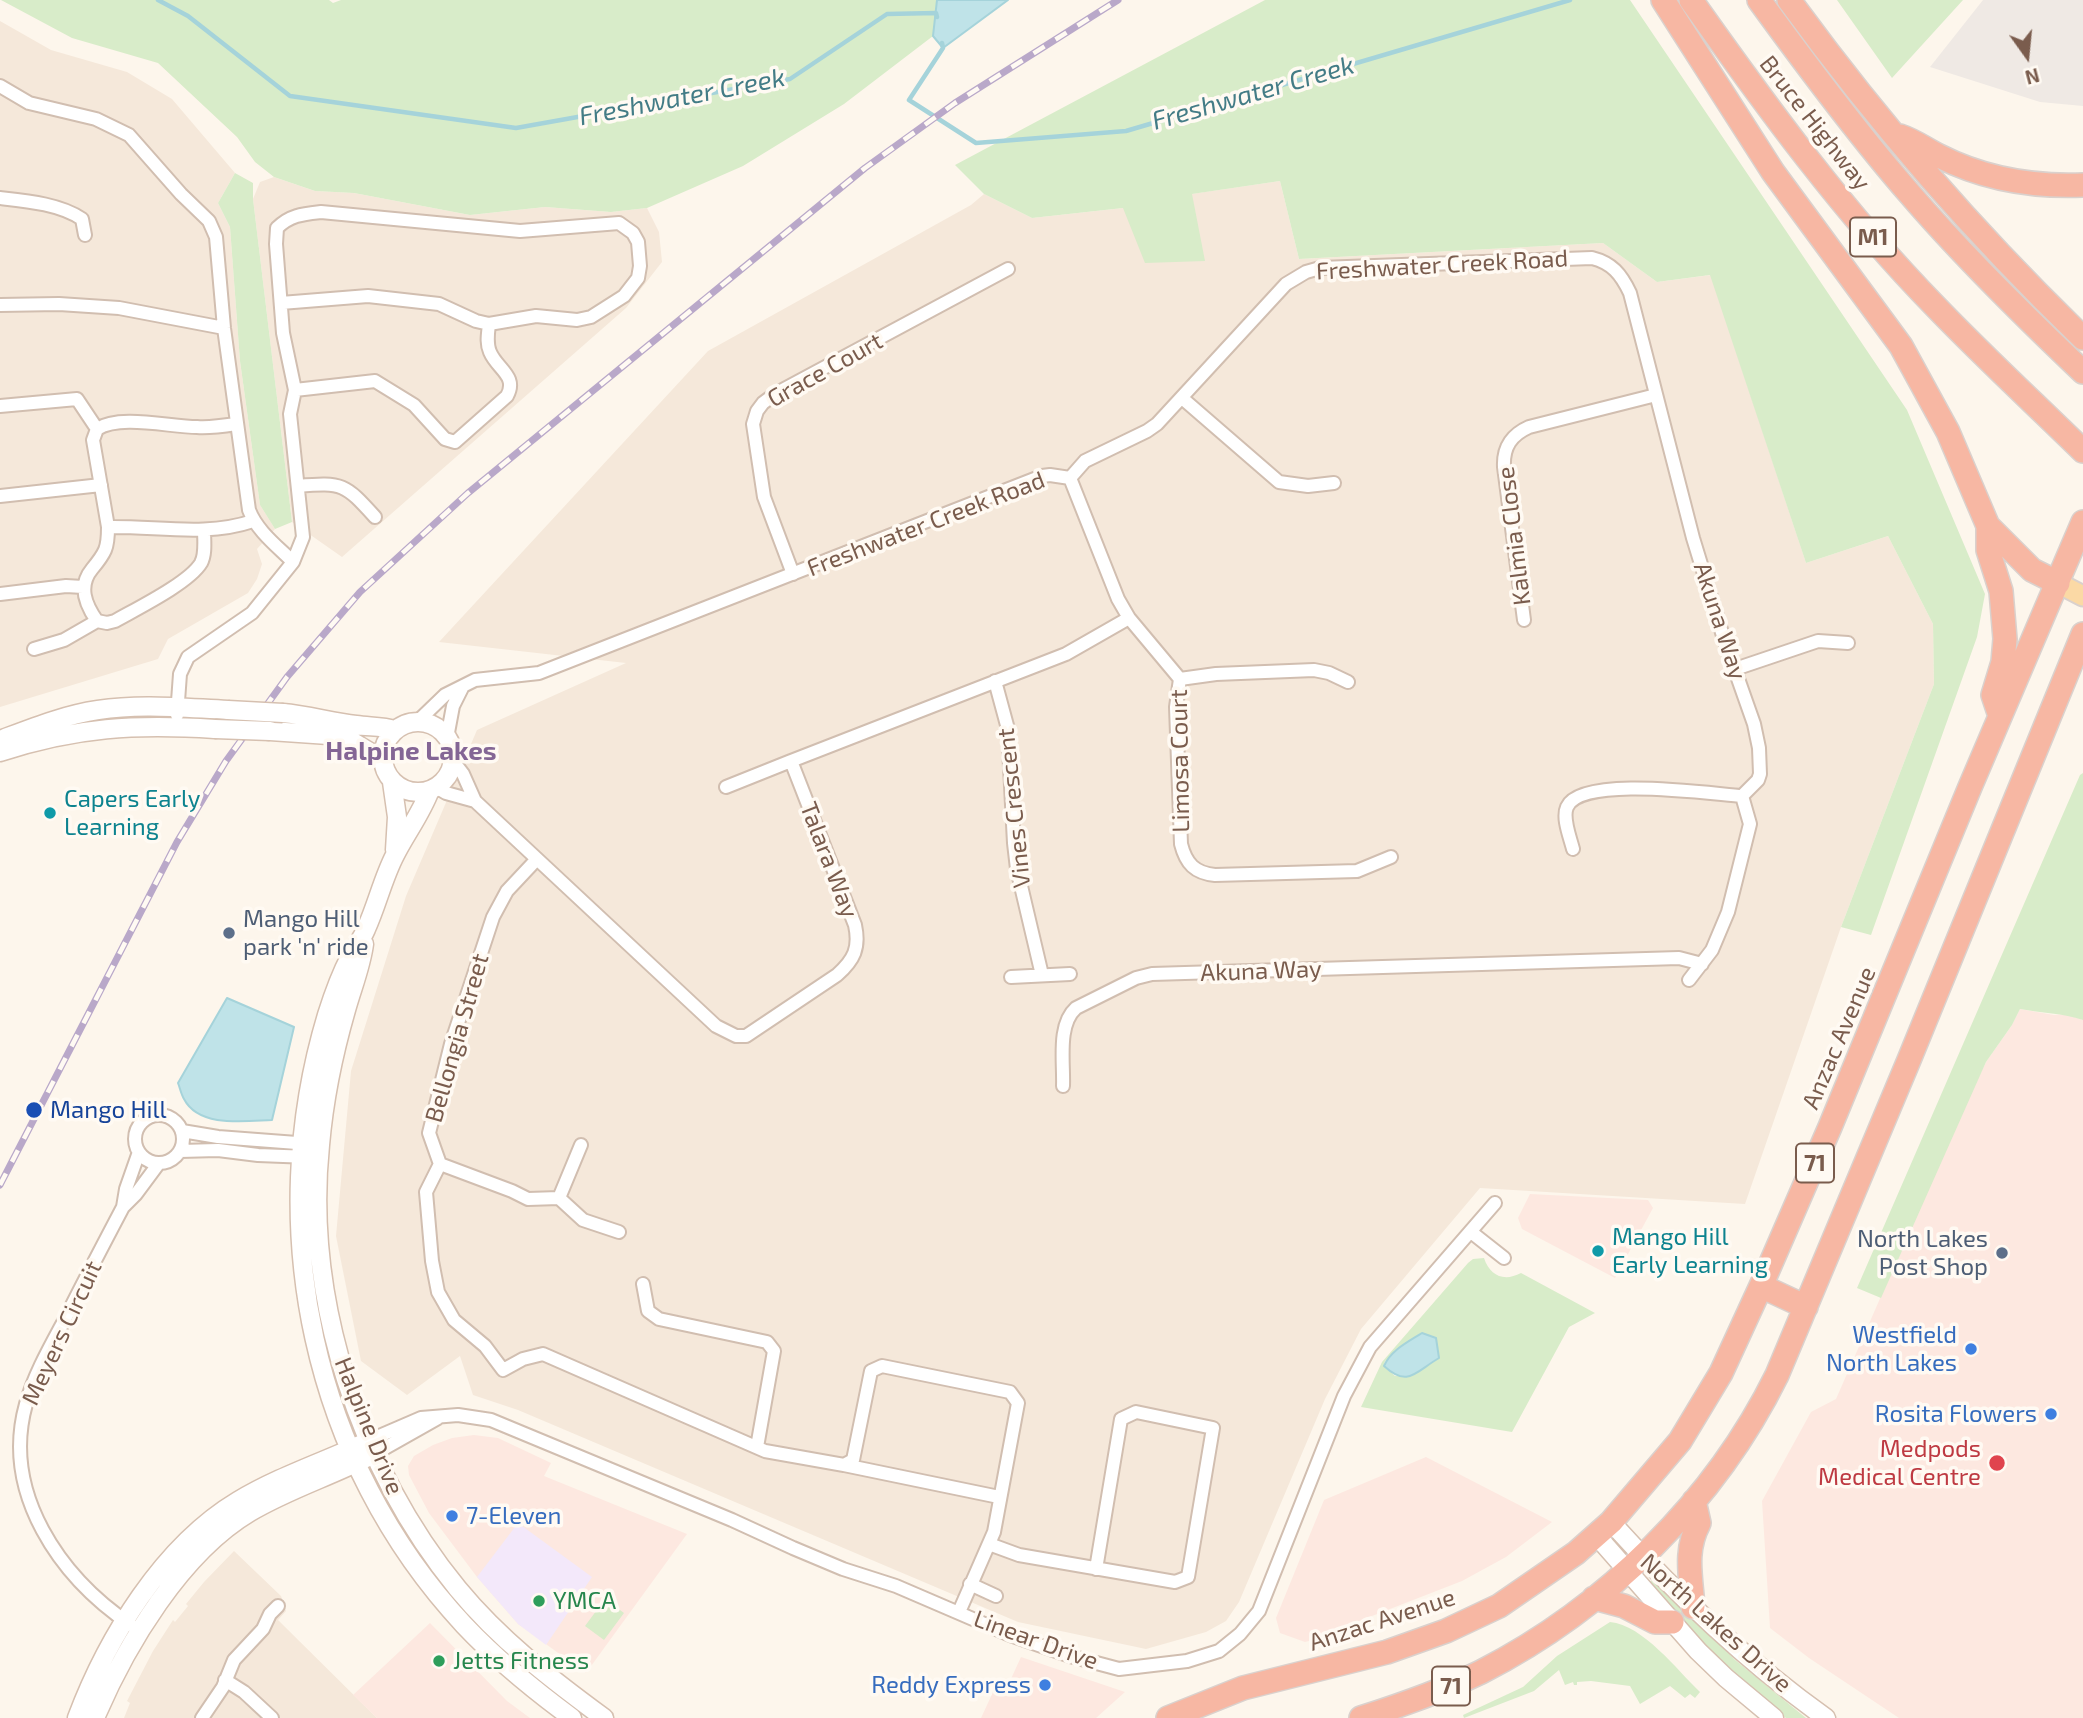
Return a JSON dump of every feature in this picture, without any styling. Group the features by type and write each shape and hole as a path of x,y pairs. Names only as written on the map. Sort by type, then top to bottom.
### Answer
{"highway":[{"name":"Bruce Highway","path":"1690,0 1797,145 1868,231 1934,305 2083,451"},
{"name":"Bruce Highway","path":"1759,0 1909,194 2031,322 2083,372"},
{"path":"1789,0 1892,133 2008,265 2083,338"},
{"path":"1665,4 1773,172 1901,346 1948,432 1988,526 2032,570 2058,583"},
{"path":"1892,133 1917,141 1937,155 1992,177 2033,184 2083,185"},
{"name":"Anzac Avenue","path":"1168,1718 1243,1688 1387,1651 1446,1632 1492,1610 1576,1553 1603,1529 1647,1483 1680,1441 1721,1373 1761,1286 2083,522"},
{"path":"1988,526 1988,550 2004,616 2003,662 1993,695 2000,716"},
{"name":"71","path":"1361,1718 1435,1693 1481,1672 1539,1638 1635,1564 1694,1502 1729,1456 1777,1375 2083,634"},
{"path":"1761,1286 1806,1307"},
{"path":"1693,1607 1689,1545 1699,1523 1694,1502"},
{"path":"1594,1598 1624,1606 1655,1622 1672,1622"}],"main road":[{"path":"2058,583 2083,596"},
{"path":"0,740 56,719 98,710 141,706 282,713 395,730"},
{"path":"417,722 439,729 447,738 451,745 453,761 444,780 433,789 410,791 392,782 386,772 383,749 395,730 405,724 417,722"},
{"path":"0,752 42,739 94,729 177,726 343,736 383,760"},
{"name":"Halpine Drive","path":"392,782 397,817 394,856"},
{"name":"Halpine Drive","path":"433,789 394,856 366,930 349,959 328,1012 315,1058 301,1150 299,1225 306,1299 325,1385 352,1457 396,1536 448,1607 505,1665 572,1718"},
{"name":"Halpine Drive","path":"366,930 362,958 328,1080 319,1151 318,1219 326,1300 347,1381 373,1447 407,1518 459,1590 510,1644 559,1686 604,1718"},
{"path":"77,1718 92,1680 132,1626 174,1556 216,1517 250,1495 373,1447"},
{"name":"North Lakes Drive","path":"1603,1529 1635,1564 1672,1622 1726,1678 1774,1718"},
{"name":"North Lakes Drive","path":"1635,1564 1693,1607 1792,1693 1826,1718"},
{"path":"96,1718 132,1626"}],"street":[{"path":"0,86 29,103 96,119 129,135 181,194 209,221 216,237 224,328 247,500 253,521 293,562"},
{"path":"0,198 62,209 75,214 82,219 85,235"},
{"path":"177,726 180,674 188,657 252,613 293,562 303,537 290,414 295,390 284,333 281,303 276,244 277,228 290,217 302,214 339,213 520,231 619,223 634,233 641,254 638,278 624,296 591,317 577,320 536,316 489,324 439,304 368,296 281,303"},
{"name":"Freshwater Creek Road","path":"417,722 445,695 481,678 539,673 1042,476 1070,478 1085,461 1147,431 1182,398 1286,284 1306,272 1320,268 1576,257 1605,261 1617,270"},
{"name":"Grace Court","path":"793,575 764,497 753,424 763,402 1008,269"},
{"name":"Akuna Way","path":"1617,270 1630,293 1693,538 1754,724 1761,764 1758,780 1741,796"},
{"path":"0,304 119,308 224,328"},
{"path":"295,390 375,382 414,405 445,439 455,442 508,396 511,389 509,377 489,351 489,324"},
{"name":"Kalmia Close","path":"1524,620 1504,467 1506,447 1512,438 1529,427 1656,395"},
{"path":"1182,398 1279,482 1308,486 1334,483"},
{"path":"0,406 77,399 97,429"},
{"path":"204,530 202,562 194,570 175,586 115,621 107,624 97,621 84,597 83,587 90,571 105,552 108,541 93,440 97,429 110,423 195,427 236,424"},
{"name":"Limosa Court","path":"1070,478 1118,599 1129,618 1180,679 1176,707 1181,844 1192,867 1205,874 1215,875 1357,871 1391,857"},
{"path":"0,496 101,485"},
{"path":"298,485 341,486 354,494 375,517"},
{"path":"108,527 145,526 204,530 227,528 253,521"},
{"path":"0,594 66,586 83,587"},
{"path":"726,787 1066,653 1129,618"},
{"path":"34,649 64,640 97,621"},
{"path":"1735,669 1818,641 1848,643"},
{"path":"1180,679 1216,674 1314,670 1329,673 1348,682"},
{"name":"Vines Crescent","path":"995,681 1008,729 1017,869 1042,975"},
{"path":"447,738 453,706 463,686"},
{"name":"Talara Way","path":"453,761 463,774 475,801 716,1026 736,1036 746,1036 837,975 847,965 858,946 855,925 790,761"},
{"path":"1573,849 1567,807 1571,801 1586,793 1641,788 1741,796 1750,824 1728,912 1712,950 1689,980"},
{"name":"Talara Way","path":"433,789 475,801"},
{"name":"Bellongia Street","path":"440,1164 429,1133 451,1044 494,917 507,891 537,859"},
{"name":"Akuna Way","path":"1063,1086 1065,1026 1068,1015 1076,1007 1136,978 1152,974 1679,958 1702,964"},
{"path":"1011,977 1070,974"},
{"path":"152,1115 168,1116 179,1124 182,1131 184,1138 175,1158 159,1163 144,1158 135,1146 136,1131 145,1119 152,1115"},
{"path":"182,1131 301,1150"},
{"path":"559,1198 582,1144"},
{"path":"180,1151 319,1151"},
{"name":"Meyers Circuit","path":"123,1207 126,1189 139,1152"},
{"name":"Meyers Circuit","path":"132,1626 94,1595 47,1539 30,1504 21,1463 24,1416 31,1391 123,1207 159,1163"},
{"path":"619,1233 583,1220 559,1198 528,1199 440,1164 426,1192 432,1261 438,1292 454,1320 485,1346 502,1370 523,1359 543,1354 765,1451 999,1497"},
{"name":"Linear Drive","path":"373,1447 439,1418 468,1416 501,1423 843,1569 896,1586 1010,1635 1070,1656 1119,1669 1187,1661 1219,1651 1240,1634 1259,1611 1344,1395 1370,1347 1495,1203"},
{"path":"1471,1232 1504,1258"},
{"path":"643,1284 648,1311 659,1320 767,1342 774,1351 757,1447"},
{"path":"844,1465 853,1460 871,1371 882,1366 1010,1392 1018,1403 989,1544 959,1612"},
{"path":"989,1544 1018,1555 1096,1569 1175,1582 1188,1577 1213,1428 1136,1412 1121,1419 1096,1569"},
{"path":"970,1584 996,1596"},
{"path":"202,1718 223,1687 233,1660 263,1629 270,1614 278,1606"},
{"path":"225,1680 244,1692 272,1718"}],"shaded area":[{"path":"1983,0 2083,0 2083,106 2040,102 1930,67"},
{"path":"0,21 51,50 127,72 172,99 235,173 218,203 230,227 240,361 260,505 275,529 257,549 262,564 248,593 168,639 158,659 0,707"},
{"path":"274,177 315,191 354,193 470,215 545,207 611,212 647,208 659,232 662,262 626,308 342,557 292,522 253,199 260,182"},
{"path":"1280,181 1299,259 1603,243 1657,282 1711,275 1806,563 1888,536 1933,624 1934,684 1841,927 1745,1204 1480,1188 1361,1329 1325,1399 1239,1602 1226,1621 1206,1632 1146,1649 1018,1622 518,1410 473,1395 460,1356 407,1395 361,1361 336,1236 351,1071 406,896 477,730 626,663 439,642 708,351 971,205 984,194 1032,218 1123,208 1191,194"},
{"name":"Westfield North Lakes","path":"2020,1009 2054,1015 2067,1014 2083,1020 2083,1718 1899,1718 1809,1658 1770,1628 1762,1501 1811,1412 1836,1399 1963,1109 1986,1062"},
{"path":"1530,1194 1648,1200 1653,1208 1615,1278 1522,1229 1518,1218"},
{"path":"474,1435 498,1438 551,1463 544,1476 687,1534 586,1673 518,1624 477,1577 429,1513 409,1475 408,1466 414,1456 452,1438"},
{"path":"1426,1457 1552,1522 1506,1557 1462,1581 1354,1623 1356,1629 1305,1642 1280,1633 1276,1618 1324,1500"},
{"name":"YMCA","path":"518,1523 592,1577 546,1645 518,1624 477,1577"},
{"path":"234,1551 281,1596 286,1611 278,1620 377,1718 124,1718 130,1703 127,1701 173,1620 175,1622 204,1582"},
{"path":"430,1623 507,1701 530,1718 377,1718 353,1695"},
{"path":"1021,1657 1125,1692 1096,1718 981,1718 994,1690 1004,1694"}],"green space":[{"path":"1,0 329,0 333,3 341,0 937,0 933,36 844,104 743,166 647,208 611,212 545,207 470,215 354,193 315,191 274,177 255,162 237,137 158,63 72,38"},
{"path":"1265,0 1630,0 1907,410 1985,594 1977,637 1871,935 1841,927 1934,684 1933,624 1888,536 1806,563 1710,275 1657,282 1603,243 1299,259 1280,181 1192,194 1205,261 1145,263 1123,208 1032,218 984,194 955,165"},
{"path":"1837,0 1963,0 1892,78"},
{"path":"235,173 253,183 292,522 275,529 260,505 240,361 230,227 218,203"},
{"path":"2083,773 2083,1020 2020,1009 1986,1062 1881,1298 1857,1288"},
{"path":"1484,1258 1498,1276 1509,1277 1521,1273 1595,1313 1569,1327 1512,1432 1361,1407 1382,1362 1473,1259","holes":["1436,1338 1439,1358 1410,1376 1395,1376 1384,1366 1385,1361"]},
{"path":"1653,1579 1680,1602 1734,1659 1806,1718 1786,1718 1736,1677 1710,1653 1649,1584"},
{"path":"605,1599 624,1613 604,1640 585,1626"},
{"path":"1610,1622 1635,1631 1659,1650 1700,1692 1695,1698 1690,1694 1685,1698 1670,1686 1640,1704 1630,1686 1591,1681 1565,1685 1559,1670 1534,1691 1464,1718 1463,1715 1523,1687 1557,1656"}],"water":[{"path":"937,0 1008,0 943,48 933,36"},
{"path":"227,998 294,1027 272,1120 211,1119 191,1108 181,1093 178,1083"},
{"path":"1422,1333 1436,1338 1439,1358 1412,1376 1406,1377 1392,1373 1384,1366 1395,1351"}],"waterway":[{"name":"Freshwater Creek","path":"158,0 188,16 290,96 516,128 790,79 887,14 936,13 937,17"},
{"name":"Freshwater Creek","path":"942,43 943,48 909,100 976,143 1126,131 1570,0"}],"railway":[{"path":"0,1185 177,842 226,761 287,677 360,592 468,493 865,168 955,103 1118,0"}],"place":[{"name":"Capers Early Learning","path":"50,813"},
{"name":"Mango Hill park 'n' ride","path":"229,933"},
{"name":"Mango Hill","path":"34,1110"},
{"name":"Mango Hill Early Learning","path":"1598,1251"},
{"name":"North Lakes Post Shop","path":"2002,1253"},
{"name":"Westfield North Lakes","path":"1971,1349"},
{"name":"Rosita Flowers","path":"2051,1414"},
{"name":"Medpods Medical Centre","path":"1997,1463"},
{"name":"7-Eleven","path":"452,1516"},
{"name":"YMCA","path":"539,1601"},
{"name":"Jetts Fitness","path":"439,1661"},
{"name":"Reddy Express","path":"1045,1685"}],"district":[{"name":"Halpine Lakes","path":"411,751"}]}
